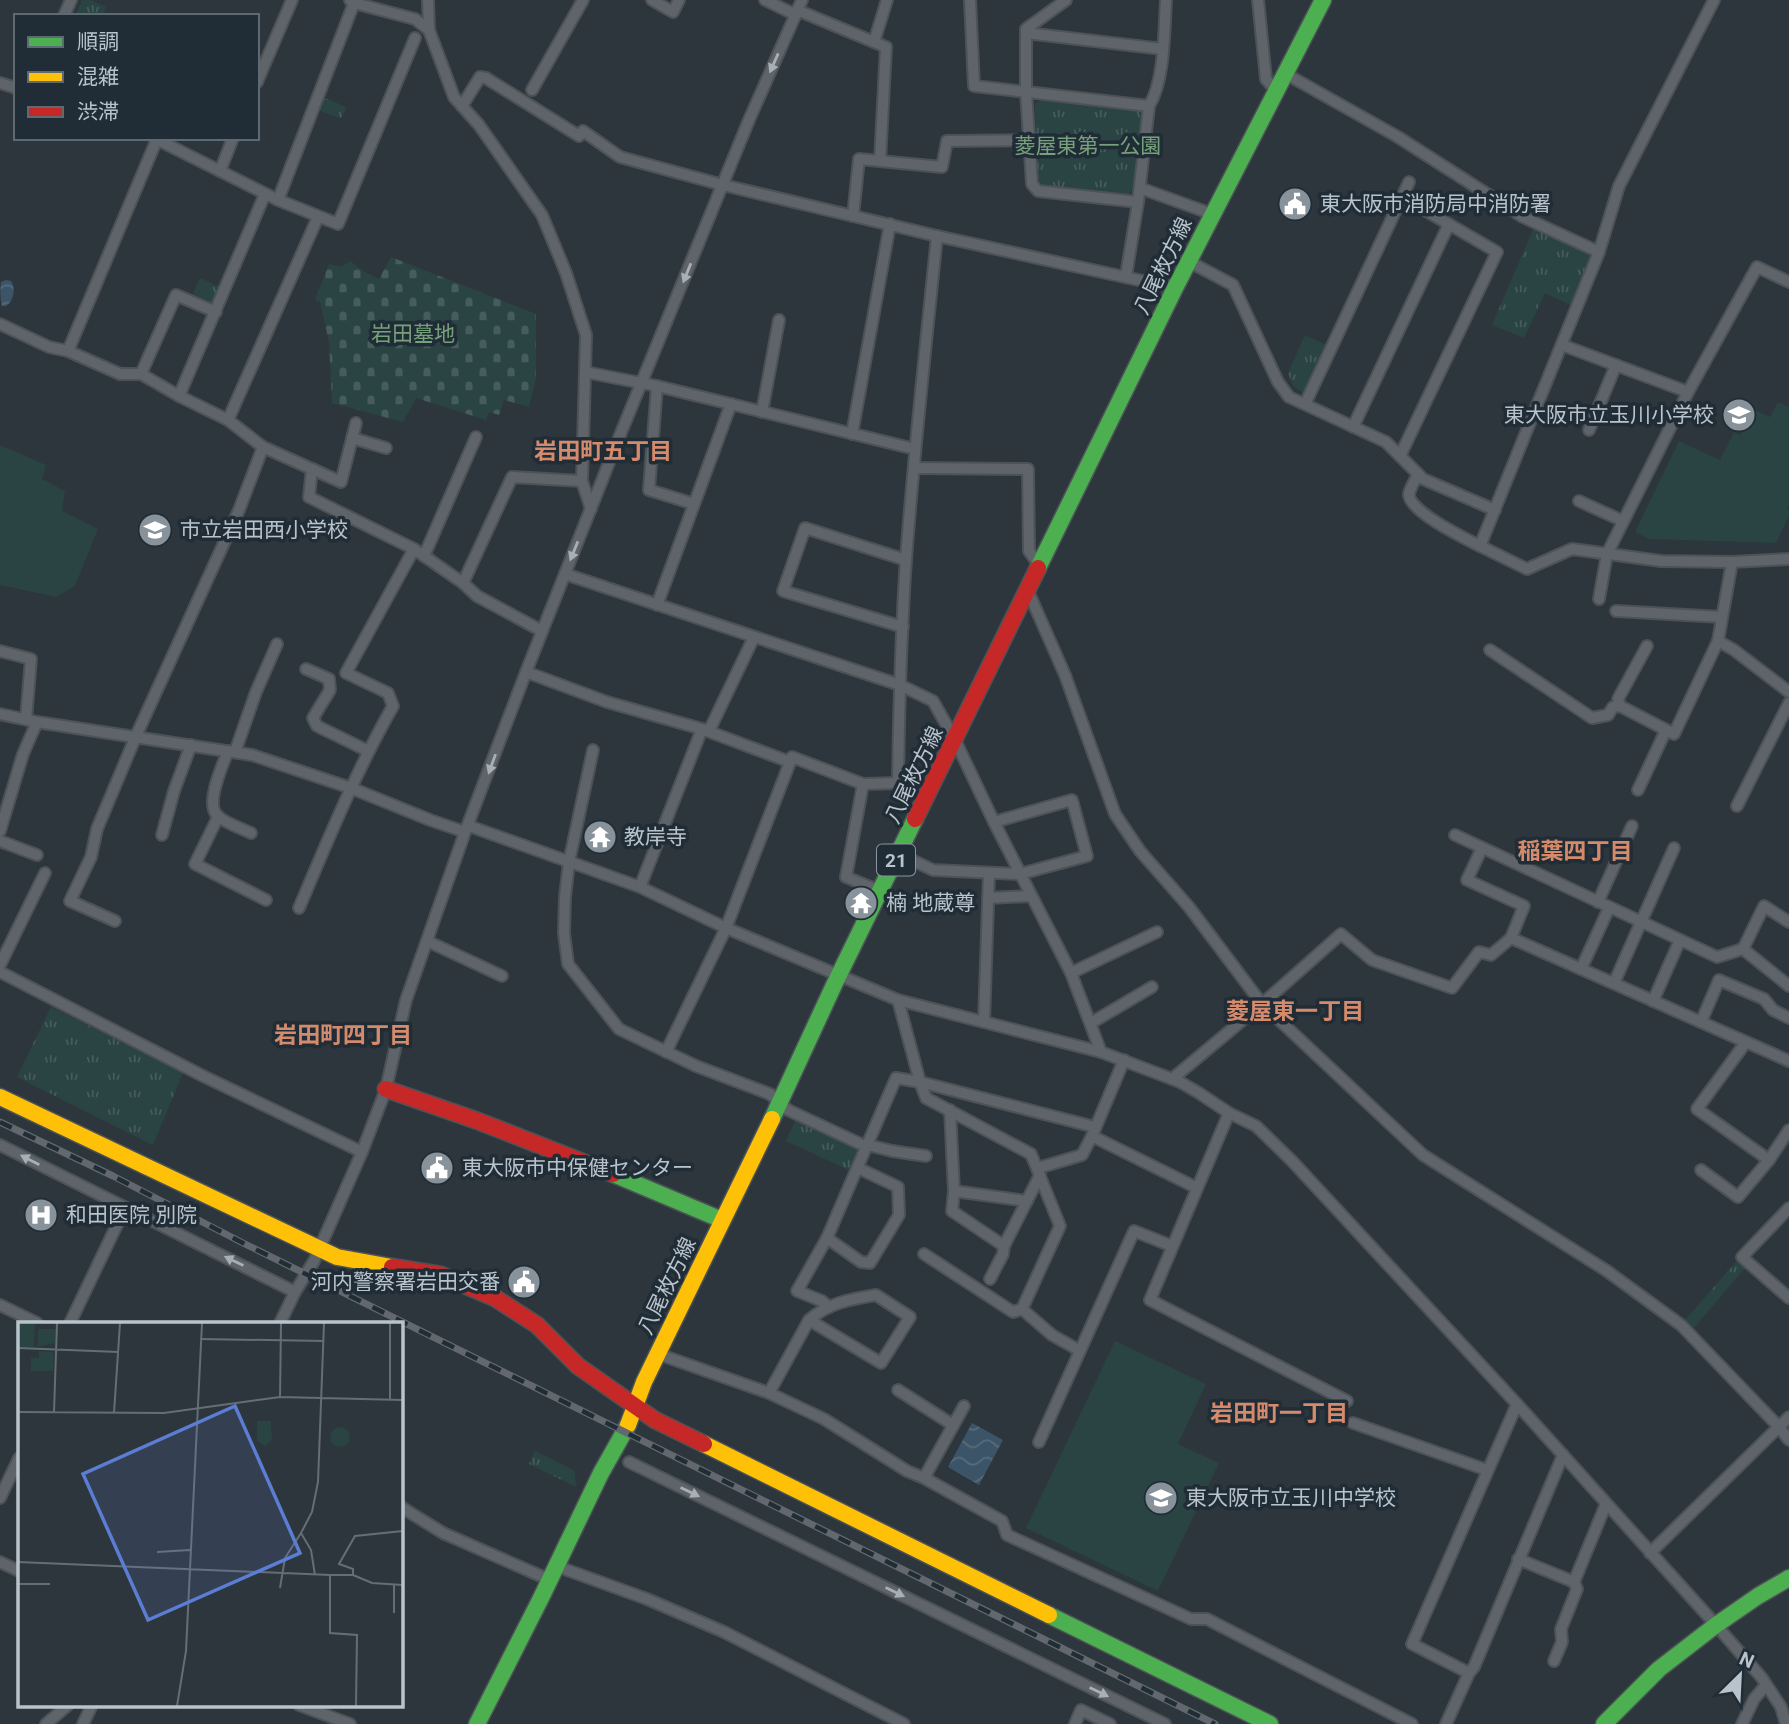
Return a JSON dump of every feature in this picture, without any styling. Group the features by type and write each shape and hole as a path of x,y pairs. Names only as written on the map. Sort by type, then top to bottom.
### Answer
{"street":[{"path":"259,77 292,0"},
{"path":"428,0 429,30 454,97 479,125 542,215 566,273 586,335 582,481 591,509"},
{"path":"532,90 583,0"},
{"path":"652,0 673,12 679,0"},
{"path":"765,0 798,8 886,47 880,161"},
{"path":"873,42 887,0"},
{"path":"970,0 974,86 1149,106"},
{"path":"1066,0 1026,29 1026,91 1032,184 1038,191 1138,202"},
{"path":"1126,276 1149,106 1156,93 1163,50 1166,0"},
{"path":"1258,0 1266,79 1277,92"},
{"name":"八尾枚方線","path":"477,1724 601,1473 628,1426 644,1382 839,975 1188,261 1323,0"},
{"path":"1480,546 1599,252 1619,186 1714,0"},
{"path":"278,200 352,2 415,19 429,30"},
{"path":"280,1322 314,1261 362,1152 386,1089 406,1000 526,672 749,120 798,8"},
{"path":"1026,33 1163,50"},
{"path":"157,140 265,194 338,224 415,38"},
{"path":"1286,74 1398,137 1522,217 1599,252"},
{"path":"462,106 480,77 486,78 579,136 583,131 620,157 723,185 937,236 1175,288"},
{"path":"68,351 155,140"},
{"path":"220,171 232,140"},
{"path":"853,216 859,159 942,167 947,141 1030,140"},
{"path":"1305,404 1409,182"},
{"path":"1140,188 1212,215"},
{"path":"179,396 265,194"},
{"path":"1400,456 1497,252 1402,197"},
{"path":"228,420 318,217"},
{"path":"852,434 890,224"},
{"path":"1353,427 1449,224"},
{"path":"666,1052 726,928 792,757 863,784 898,783 906,560 937,236"},
{"path":"1188,261 1233,285 1278,382 1289,397 1386,442 1423,479 1496,510"},
{"path":"1599,599 1607,554 1688,393 1757,267 1789,282"},
{"path":"141,374 176,295 216,312"},
{"path":"762,412 779,320"},
{"path":"0,324 49,347 68,351 120,374 141,374 228,420 263,447 341,482 356,423"},
{"path":"1562,345 1688,393"},
{"path":"1589,430 1616,365"},
{"path":"585,372 657,386 915,449"},
{"path":"657,386 649,490 694,504"},
{"path":"657,605 730,404"},
{"path":"352,438 386,448"},
{"path":"424,556 476,438"},
{"path":"115,921 70,901 91,857 97,829 136,736 239,510 263,447"},
{"path":"914,468 1028,469 1028,551 1042,562"},
{"path":"312,469 309,497 414,548 477,596 542,631"},
{"path":"1418,474 1409,494 1411,502 1437,524 1527,569 1572,549 1661,561 1732,562 1789,559"},
{"path":"463,583 512,477 582,481"},
{"path":"1579,501 1623,521"},
{"path":"903,627 783,591 804,528 906,560"},
{"path":"299,908 368,751 393,706 388,693 346,673 414,548"},
{"path":"1490,650 1592,718 1608,715 1613,707 1620,706 1674,734 1718,641 1732,562"},
{"path":"565,574 900,685 933,701 1071,973 1101,1052"},
{"path":"1028,591 1065,675 1115,814 1139,851 1189,906 1262,1004 1423,1155 1608,1271 1681,1325 1789,1440"},
{"path":"1616,611 1722,617"},
{"path":"640,887 706,730 754,637"},
{"path":"1718,641 1789,692"},
{"path":"251,833 218,817 214,810 215,783 277,644"},
{"path":"1620,706 1618,699 1647,646"},
{"path":"0,651 31,659 31,720 0,831"},
{"path":"306,669 329,679 330,690 313,718 317,726 368,751"},
{"path":"526,672 607,702 706,730 790,762"},
{"path":"1737,806 1789,703"},
{"path":"0,714 252,755 351,788 430,820 467,829 640,887 726,928 898,1000 1101,1052 1172,1079 1199,1093 1229,1114 1256,1126 1292,1161 1517,1404 1716,1625 1766,1685 1781,1707 1786,1724"},
{"path":"1638,790 1666,730"},
{"path":"162,835 191,745"},
{"path":"593,750 569,862 564,933 568,964 619,1029 696,1066 770,1094 788,1110 868,1146 926,1156"},
{"path":"863,784 846,877 880,891"},
{"path":"899,853 933,870 1020,874 1087,856 1072,800 994,822"},
{"path":"218,817 195,864 266,900"},
{"path":"1598,902 1632,826"},
{"path":"1455,835 1717,957 1743,949 1764,906 1789,922"},
{"path":"0,841 37,855"},
{"path":"1172,1079 1341,934 1372,960 1452,988 1479,952 1491,955 1511,938 1524,906 1467,880 1482,848"},
{"path":"1614,983 1674,848"},
{"path":"0,965 45,873"},
{"path":"984,1022 989,873"},
{"path":"988,898 1031,896"},
{"path":"1581,969 1609,908"},
{"path":"1071,973 1157,932"},
{"path":"1511,938 1788,1059"},
{"path":"1653,1001 1680,940"},
{"path":"427,941 502,976"},
{"path":"1743,949 1787,982"},
{"path":"0,972 205,1077 362,1152"},
{"path":"1701,1022 1720,980 1764,999 1773,1010 1789,1018"},
{"path":"1091,1023 1152,987"},
{"path":"898,1000 926,1098 1031,1154 1039,1172 1060,1226 1022,1310"},
{"path":"1746,1042 1697,1109 1769,1160"},
{"path":"990,1279 1039,1172 1082,1154 1124,1060"},
{"path":"829,1307 822,1301 797,1291 827,1238 897,1078 920,1082 1093,1132 1197,1188"},
{"path":"386,1089 469,1117 722,1220"},
{"path":"0,1097 319,1249 337,1256 441,1275 495,1298 537,1325 578,1366 655,1420 1269,1724"},
{"path":"950,1110 954,1191 952,1211 1004,1246"},
{"path":"1229,1114 1150,1300 1347,1401"},
{"path":"1701,1170 1738,1197 1769,1160 1789,1130"},
{"path":"0,1145 295,1292"},
{"path":"827,1238 861,1262 870,1263 899,1215 898,1187 858,1168"},
{"path":"954,1191 1027,1201"},
{"path":"70,1322 125,1208"},
{"path":"1789,1208 1742,1257 1789,1298"},
{"path":"1040,1442 1134,1231 1172,1246"},
{"path":"924,1254 1013,1312 1022,1310"},
{"path":"769,1394 809,1321 816,1314 839,1302 876,1295 910,1317 881,1363 809,1321"},
{"path":"0,1305 35,1322"},
{"path":"1022,1310 1052,1335 1075,1348"},
{"path":"658,1354 769,1394 824,1419 907,1471 1002,1521 1007,1535 1191,1619 1207,1619 1412,1724"},
{"path":"898,1390 953,1424"},
{"path":"1469,1673 1412,1644 1517,1404"},
{"path":"924,1478 964,1406"},
{"path":"1650,1553 1789,1417"},
{"path":"1353,1423 1488,1470"},
{"path":"1446,1724 1474,1667 1563,1455"},
{"path":"0,1499 18,1460"},
{"path":"629,1462 1166,1724"},
{"path":"1574,1582 1606,1504"},
{"path":"402,1508 443,1533 553,1573 647,1599 724,1632 904,1724"},
{"path":"1518,1559 1574,1582 1577,1589 1561,1629 1562,1642 1554,1661"},
{"path":"0,1562 18,1571"},
{"path":"1604,1724 1659,1669 1716,1625 1789,1578"},
{"path":"1742,1724 1754,1699 1766,1685"},
{"path":"46,1724 67,1706"},
{"path":"83,1724 92,1706"},
{"path":"302,1706 350,1724"},
{"path":"1075,1724 1081,1710 1110,1724"}],"green space":[{"path":"82,0 90,0 106,7 103,14 76,14"},
{"name":"菱屋東第一公園","path":"1047,96 1135,107 1143,113 1134,187 1128,196 1042,185 1037,178 1035,104"},
{"path":"323,97 346,107 341,119 318,110"},
{"path":"1535,225 1597,253 1574,307 1545,293 1524,338 1492,325"},
{"name":"岩田墓地","path":"391,257 536,314 536,379 529,407 504,400 499,415 489,412 486,420 416,398 403,422 332,403 329,342 320,302 315,300 329,264 342,267 350,261 379,279"},
{"path":"200,278 220,287 213,303 193,294"},
{"path":"1305,335 1326,345 1303,393 1293,386 1288,373"},
{"path":"1778,402 1789,407 1789,516 1776,543 1649,539 1635,532 1679,441 1720,460 1734,432 1740,435 1753,409 1770,417"},
{"path":"0,445 46,465 42,479 65,491 62,511 98,529 75,586 56,597 0,585"},
{"path":"51,1007 183,1073 153,1145 17,1077"},
{"path":"796,1119 863,1150 853,1172 786,1141"},
{"path":"1736,1262 1745,1268 1693,1329 1685,1320"},
{"path":"1115,1341 1206,1384 1178,1444 1219,1463 1158,1591 1026,1528"},
{"path":"535,1451 575,1471 576,1487 529,1464"}],"water":[{"path":"6,280 13,284 13,294 9,304 2,306 1,282"},
{"path":"972,1423 1003,1440 979,1485 948,1467"}],"railway":[{"path":"0,1122 1215,1724"}],"traffic: fast":[{"path":"1038,568 1175,288 1323,0"},
{"path":"772,1119 915,819"},
{"path":"613,1174 722,1220"},
{"path":"477,1724 601,1473 628,1425"},
{"path":"1604,1724 1659,1669 1716,1625 1789,1578"},
{"path":"1049,1615 1270,1724"}],"traffic: slow":[{"path":"0,1097 337,1257 392,1267"},
{"path":"628,1425 644,1382 772,1119"},
{"path":"704,1444 1049,1615"}],"traffic: jam":[{"path":"915,819 1038,568"},
{"path":"386,1089 478,1121 613,1174"},
{"path":"392,1267 441,1275 495,1298 537,1325 578,1366 655,1420 704,1444"}],"place":[{"name":"東大阪市消防局中消防署","path":"1295,204"},
{"name":"東大阪市立玉川小学校","path":"1739,415"},
{"name":"市立岩田西小学校","path":"155,530"},
{"name":"教岸寺","path":"600,837"},
{"name":"楠 地蔵尊","path":"861,903"},
{"name":"東大阪市中保健センター","path":"437,1168"},
{"name":"和田医院 別院","path":"41,1215"},
{"name":"河内警察署岩田交番","path":"524,1282"},
{"name":"東大阪市立玉川中学校","path":"1161,1498"}],"district":[{"name":"岩田町五丁目","path":"603,451"},
{"name":"稲葉四丁目","path":"1575,851"},
{"name":"菱屋東一丁目","path":"1295,1011"},
{"name":"岩田町四丁目","path":"343,1035"},
{"name":"岩田町一丁目","path":"1279,1413"}]}
